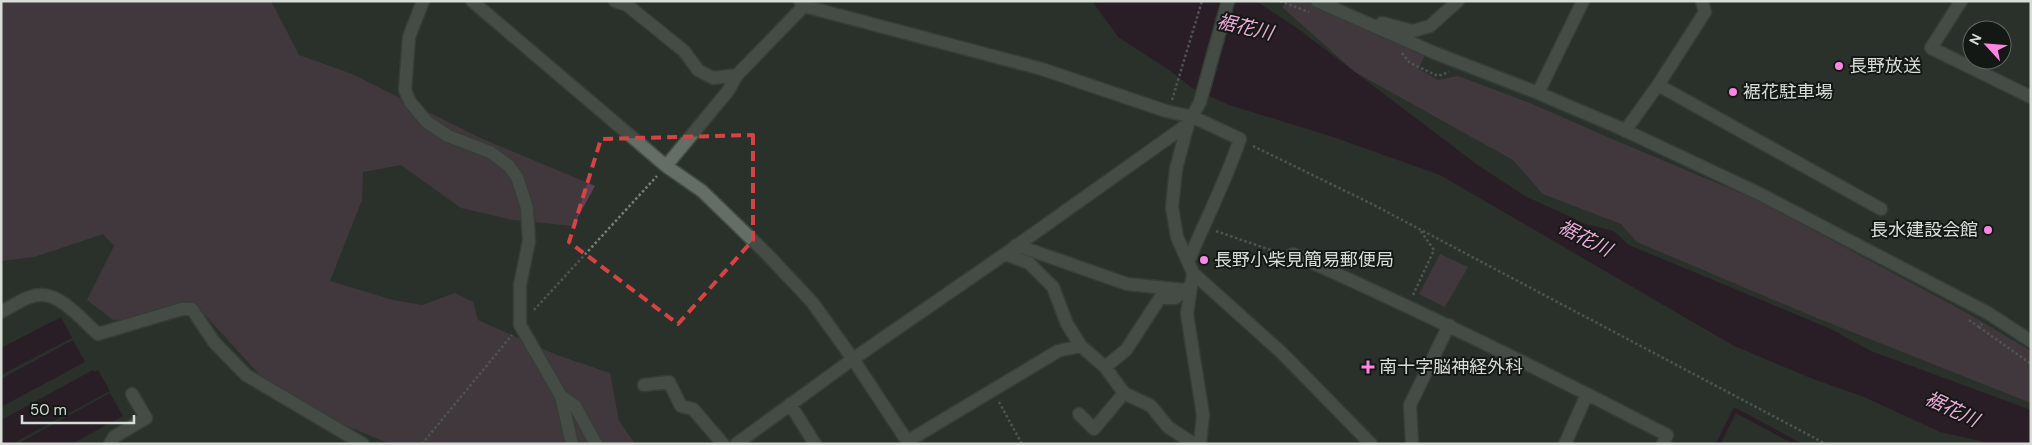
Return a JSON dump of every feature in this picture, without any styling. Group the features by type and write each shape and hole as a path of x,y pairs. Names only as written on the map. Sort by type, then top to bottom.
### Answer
{"street":[{"path":"423,1 409,37 405,90 410,102 427,122 448,136 490,152 509,166 517,177 527,208 529,241 520,285 520,325 561,396 572,444"},
{"path":"472,1 666,166 702,191 766,254 812,302 853,359 908,442 1058,352 1081,346"},
{"path":"615,1 627,5 684,51 698,70 713,78 736,76"},
{"path":"1228,1 1200,102 1191,120 1176,169 1172,207 1177,238 1190,278 1282,353 1371,444"},
{"path":"1317,1 1435,53 1538,93 1760,194 1988,313 2031,341"},
{"path":"1340,12 1413,32 1430,26 1458,1"},
{"path":"1538,93 1583,1"},
{"path":"1625,131 1658,85 1705,12 1702,1"},
{"path":"1961,1 1932,48 2031,97"},
{"path":"666,166 728,91 736,76 802,4 1042,69 1166,111 1240,139 1230,167 1203,226 1190,278 1187,314 1203,415 1200,444"},
{"path":"1658,85 1881,209"},
{"path":"736,444 1191,120"},
{"path":"1016,246 1127,284 1190,278"},
{"path":"1005,254 1029,263 1053,287 1067,324 1081,346 1093,354 1105,367 1124,393 1152,406 1168,427 1194,444"},
{"path":"1293,254 1449,325 1667,435 1662,444"},
{"path":"1105,367 1126,350 1160,298 1175,298 1190,278"},
{"path":"1,312 25,299 40,294 55,296 98,334 182,309 192,309 214,342 246,375 363,444"},
{"path":"1412,444 1410,405 1449,325"},
{"path":"644,385 669,382 681,406 693,409 723,444"},
{"path":"1079,414 1094,429 1124,393"},
{"path":"110,444 114,437 146,418 132,394"},
{"path":"1564,444 1587,394"},
{"path":"561,396 575,406 596,444"},
{"path":"790,404 816,444"}],"path":[{"path":"1171,105 1202,1"},
{"path":"1240,139 1419,229 1826,444"},
{"path":"422,444 520,325 666,166"},
{"path":"1203,226 1265,248 1285,254 1293,254"},
{"path":"1409,306 1434,250 1419,229"},
{"path":"1980,327 2031,364"},
{"path":"992,390 1022,444"}],"highlighted area":[{"path":"753,135 753,240 678,324 569,242 601,139"}],"shaded area":[{"path":"1,1 271,1 299,55 352,74 478,137 595,186 573,226 513,220 461,208 401,165 363,172 362,200 330,281 393,300 422,305 455,293 473,302 478,320 557,355 610,373 619,421 635,444 390,444 282,399 205,315 113,320 87,300 114,246 103,234 34,257 1,261"},
{"path":"1288,1 1305,1 1425,54 1419,69 1438,80 1458,76 1530,103 1757,200 1969,314 2031,351 2031,403 1817,318 1637,242 1621,224 1543,194 1513,160 1355,72 1282,7"},
{"path":"1440,254 1468,267 1445,307 1419,294"}],"water":[{"name":"裾花川","path":"1092,1 1256,1 1297,28 1479,166 1525,196 1586,224 1614,231 1629,245 1831,329 1871,351 2031,410 2031,444 1985,444 1980,441 1940,432 1864,397 1813,379 1734,346 1440,175 1333,137 1229,105 1192,88 1169,70 1118,37"},
{"path":"61,317 72,338 1,375 1,348"},
{"path":"73,340 85,362 1,407 1,379"},
{"path":"93,370 94,372 98,370 110,391 12,444 1,444 1,420"},
{"path":"110,393 123,416 72,444 17,444"}],"waterway":[{"path":"1718,444 1735,410 1798,444"}],"place":[{"name":"長野放送","path":"1839,66"},
{"name":"裾花駐車場","path":"1733,92"},
{"name":"長水建設会館","path":"1988,230"},
{"name":"長野小柴見簡易郵便局","path":"1204,260"},
{"name":"南十字脳神経外科","path":"1368,367"}]}
